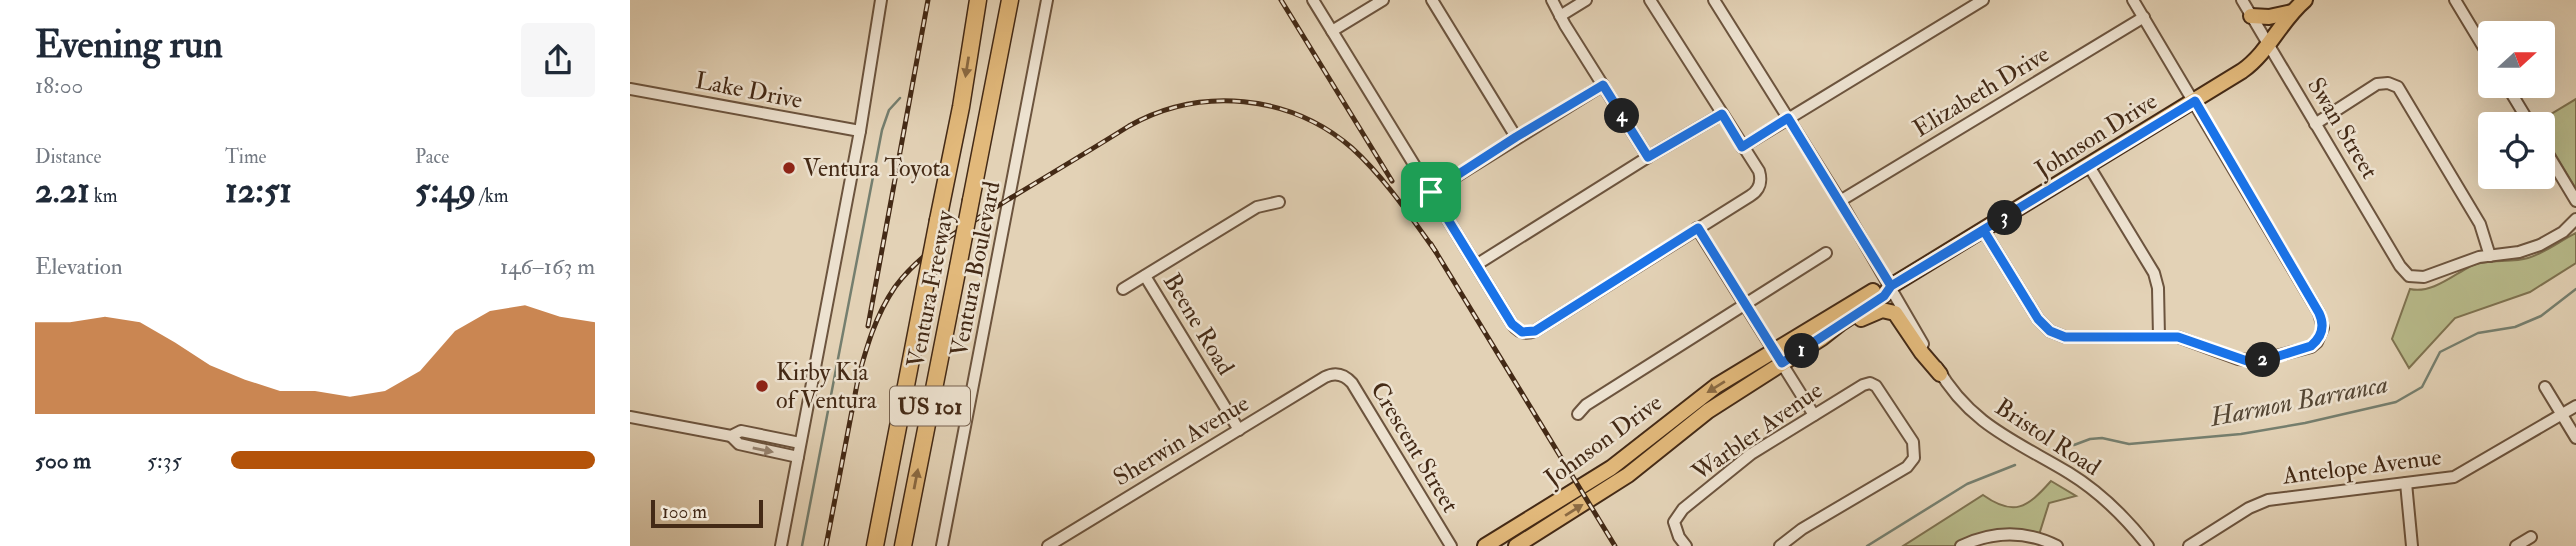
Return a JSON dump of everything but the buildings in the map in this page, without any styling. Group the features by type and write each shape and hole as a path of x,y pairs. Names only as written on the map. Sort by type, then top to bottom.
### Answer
{"highway":[{"name":"Ventura Freeway","path":"875,546 961,107 978,0"},
{"name":"Ventura Freeway","path":"903,546 1010,0"}],"main road":[{"name":"Johnson Drive","path":"1516,546 1628,475 1778,358 1879,288 1891,286 1984,231 2247,67 2305,0"},
{"path":"2251,16 2270,17 2292,12"},
{"name":"Johnson Drive","path":"1485,546 1595,478 1704,394 1822,338 1884,296 1891,286"},
{"path":"1822,338 1875,312 1887,310 1900,318 1922,353 1940,374"}],"street":[{"path":"781,546 860,131 881,0"},
{"name":"Ventura Boulevard","path":"942,546 1048,0"},
{"path":"1313,0 1512,324 1522,332 1535,331 1755,193 1761,181 1759,171 1650,0"},
{"path":"1332,31 1383,0"},
{"path":"1433,0 1516,137"},
{"path":"1552,0 1648,157"},
{"path":"1560,16 1586,0"},
{"name":"Bristol Road","path":"1714,0 1840,201 1940,374 1959,399 1996,432 2071,474 2094,491 2119,512 2148,546"},
{"path":"1742,147 1983,0"},
{"path":"1984,231 2038,319 2050,331 2072,339 2184,338 2238,359 2257,361 2304,350 2317,342 2321,335 2322,320 2319,313 2133,0"},
{"name":"Swan Street","path":"2242,0 2400,266 2409,276 2424,277 2479,257 2490,256"},
{"path":"2455,0 2478,38"},
{"name":"Elizabeth Drive","path":"1840,201 2144,17"},
{"path":"2315,124 2377,84 2388,83 2398,87 2480,225 2490,256 2519,252 2540,245 2563,232 2576,219"},
{"path":"1431,192 1603,85"},
{"name":"Lake Drive","path":"630,89 860,131"},
{"path":"1476,265 1722,114"},
{"path":"2089,166 2154,273 2158,288 2159,337"},
{"path":"2555,166 2576,201"},
{"name":"Beene Road","path":"1124,289 1257,207 1279,202"},
{"path":"1698,228 1814,415"},
{"path":"1578,414 1586,405 1826,253"},
{"name":"Beene Road","path":"1145,276 1239,429"},
{"name":"Sherwin Avenue","path":"1048,546 1325,377 1338,374"},
{"name":"Crescent Street","path":"1338,374 1352,383 1451,546"},
{"name":"Warbler Avenue","path":"1686,546 1679,537 1674,522 1683,509 1751,454 1863,384 1877,386 1913,442 1916,452 1914,458 1907,467 1801,529 1780,546"},
{"path":"2545,387 2576,438"},
{"name":"Antelope Avenue","path":"2189,546 2249,508 2268,500 2459,475 2576,406"},
{"path":"630,417 731,436 739,444 797,457"},
{"path":"731,436 741,431 800,443"},
{"path":"2406,483 2412,546"},
{"path":"1961,546 1988,536 2004,534 2023,535 2057,546"},
{"path":"2516,546 2531,537"}],"green space":[{"path":"2576,99 2576,189 2555,154 2554,112"},
{"path":"2576,233 2576,263 2530,292 2455,318 2409,368 2392,339 2410,289 2433,287 2475,265 2528,258"},
{"path":"2051,481 2076,496 2049,503 2038,538 2023,535 1961,546 1903,546 1983,495 2003,506 2020,506 2035,498"}],"waterway":[{"path":"802,546 882,130 889,110 900,98"},
{"name":"Harmon Barranca","path":"2074,445 2102,438 2129,444 2241,434 2305,423 2396,402 2422,387 2440,352 2478,333 2515,327 2541,316 2576,289"},
{"name":"Harmon Barranca","path":"1867,546 1967,484 2015,465"}],"railway":[{"path":"868,326 928,0"},
{"path":"1281,0 1392,181"},
{"path":"857,382 882,309 895,287 919,260 963,228 1129,126 1156,113 1185,105 1214,101 1273,107 1301,116 1328,130 1352,148 1375,172 1436,252"},
{"path":"1431,244 1615,546"},
{"path":"826,546 859,374"}],"place":[{"name":"Ventura Toyota","path":"789,168"},
{"name":"Kirby Kia of Ventura","path":"762,386"}],"route":[{"path":"1431,192 1512,324 1518,331 1527,333 1535,331 1698,228 1782,363 1884,296 1891,286 1921,270 1984,231 2038,319 2057,335 2079,339 2178,337 2238,359 2257,361 2304,350 2317,342 2323,328 2319,313 2195,101 1891,286 1788,118 1742,147 1722,114 1648,157 1603,85 1431,192"}]}
